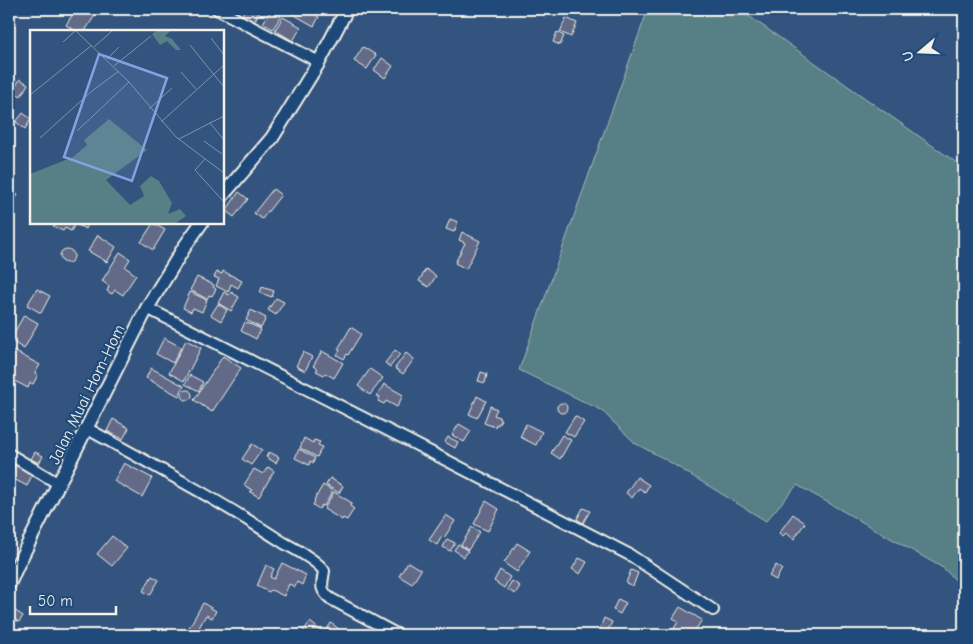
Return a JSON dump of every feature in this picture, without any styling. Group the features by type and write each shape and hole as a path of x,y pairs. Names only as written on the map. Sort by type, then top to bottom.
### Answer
{"street":[{"path":"217,9 319,62"},
{"path":"224,194 272,138 319,62 348,9"},
{"name":"Jalan Muai Hom-Hom","path":"9,584 13,564 59,484 147,308 201,224"},
{"path":"147,308 630,555 713,610"},
{"path":"86,428 242,516 309,558 322,567 324,571 322,587 324,593 331,600 398,635"},
{"path":"9,454 59,484"}],"green space":[{"path":"648,9 739,9 964,168 964,588 943,568 797,485 766,521 663,458 636,444 601,410 519,370"}],"building":[{"path":"76,9 99,9 86,30 74,30 66,25"},
{"path":"245,9 261,9 254,22 242,15"},
{"path":"284,9 314,9 312,13 319,17 314,26"},
{"path":"271,10 281,16 273,29 263,23"},
{"path":"283,17 301,27 293,41 275,30"},
{"path":"566,18 577,23 571,37 560,32"},
{"path":"557,32 564,36 560,45 553,42"},
{"path":"363,47 376,55 367,69 354,61"},
{"path":"382,58 393,66 385,78 374,70"},
{"path":"20,79 28,84 21,96 13,91"},
{"path":"23,113 30,118 25,129 16,122"},
{"path":"273,189 281,195 262,219 254,213"},
{"path":"9,190 18,195 10,208 9,208"},
{"path":"239,192 248,199 234,217 226,211"},
{"path":"450,219 458,222 454,232 446,229"},
{"path":"54,224 75,224 71,231 65,228 63,231 53,226"},
{"path":"75,224 88,224 86,229"},
{"path":"152,224 165,230 153,250 141,242"},
{"path":"462,232 480,241 466,269 455,263 465,243 459,240"},
{"path":"98,235 116,247 107,262 88,251"},
{"path":"67,249 72,251 74,256 72,261 67,263 62,261 60,256 62,251"},
{"path":"120,252 130,259 125,267 136,275 123,295 115,290 112,294 107,291 109,286 102,281"},
{"path":"426,269 436,276 429,287 419,281"},
{"path":"223,271 242,281 238,288 231,284 228,292 216,286 219,279 214,277 217,272 222,274"},
{"path":"197,277 214,285 213,287 216,289 212,296 209,295 207,299 190,290"},
{"path":"262,287 274,291 272,297 260,293"},
{"path":"37,289 50,296 41,313 27,305"},
{"path":"190,292 207,300 202,312 193,308 191,312 183,308"},
{"path":"224,292 229,295 231,292 239,297 231,311 218,303"},
{"path":"276,298 284,302 276,315 268,310"},
{"path":"218,304 227,310 221,321 211,315"},
{"path":"251,310 266,318 261,328 246,320"},
{"path":"24,315 38,323 24,349 10,340"},
{"path":"245,322 261,329 256,339 241,331"},
{"path":"351,327 361,334 344,359 337,355 340,350 338,349"},
{"path":"164,338 181,347 173,363 156,354"},
{"path":"186,340 201,348 184,381 169,373"},
{"path":"395,350 400,354 390,367 385,363"},
{"path":"14,351 40,365 35,373 38,375 33,384 30,383 28,388 9,378 9,361"},
{"path":"322,351 343,363 334,378 316,371 318,369 313,366"},
{"path":"303,352 312,357 305,371 296,366"},
{"path":"406,353 414,359 403,374 395,368"},
{"path":"223,356 241,368 212,412 194,400"},
{"path":"151,368 184,386 179,396 146,378"},
{"path":"370,369 383,378 370,395 358,386"},
{"path":"481,372 487,374 485,383 478,381"},
{"path":"190,375 203,382 199,391 185,384"},
{"path":"384,384 403,395 397,407 386,401 384,404 378,401 380,397 377,396"},
{"path":"185,390 189,390 192,395 191,399 185,400 182,397 182,393"},
{"path":"477,396 486,401 477,418 469,414"},
{"path":"562,403 567,408 562,413 557,408"},
{"path":"490,406 497,409 494,415 501,419 495,427 484,423"},
{"path":"575,416 584,422 574,437 565,432"},
{"path":"113,419 129,428 123,439 107,431"},
{"path":"459,424 471,431 464,442 452,435"},
{"path":"526,424 542,432 536,445 520,437"},
{"path":"562,435 571,440 560,459 551,453"},
{"path":"448,437 458,442 455,448 445,442"},
{"path":"304,438 313,443 314,440 320,442 318,445 322,447 317,457 300,448"},
{"path":"252,444 262,450 251,465 242,459"},
{"path":"299,449 315,458 313,463 310,461 309,465 295,458"},
{"path":"35,452 43,456 39,463 31,459"},
{"path":"269,452 279,457 276,463 266,457"},
{"path":"124,463 152,478 142,497 114,481"},
{"path":"16,464 33,473 27,486 10,477"},
{"path":"268,467 274,471 259,497 250,492 252,490 244,485 254,469 263,474"},
{"path":"637,477 649,485 645,492 639,488 632,498 626,493"},
{"path":"330,478 343,486 339,493 326,485"},
{"path":"323,485 333,491 324,506 322,505 319,509 313,505"},
{"path":"334,492 352,503 350,506 354,509 347,520 343,518 342,520 324,509"},
{"path":"486,501 499,509 488,531 474,524"},
{"path":"583,508 590,511 583,523 577,519"},
{"path":"793,514 805,523 794,539 786,533 783,536 779,533"},
{"path":"446,515 455,521 437,545 429,540"},
{"path":"472,527 480,532 468,550 461,545"},
{"path":"112,536 127,548 112,566 97,554"},
{"path":"447,539 455,543 450,551 443,547"},
{"path":"517,543 530,551 517,572 504,563"},
{"path":"458,544 468,551 464,557 454,550"},
{"path":"579,558 587,562 580,574 572,569"},
{"path":"408,562 421,570 412,584 399,576"},
{"path":"282,563 306,575 302,585 297,582 295,587 289,584 284,596 257,586 266,565 274,569 270,577 274,579"},
{"path":"776,565 782,569 776,580 769,576"},
{"path":"500,570 510,577 504,588 494,581"},
{"path":"631,570 638,573 633,586 626,583"},
{"path":"152,576 159,580 150,595 143,591"},
{"path":"512,581 520,586 515,594 507,589"},
{"path":"618,599 626,603 620,614 613,610"},
{"path":"203,603 216,611 212,618 206,615 195,635 187,631"},
{"path":"680,607 702,620 692,635 670,635 678,622 673,618"},
{"path":"14,610 23,616 19,622 10,617"},
{"path":"604,618 612,622 606,635 598,633"},
{"path":"310,622 320,630 317,635 300,635"},
{"path":"331,623 343,632 341,635 323,635"}]}
